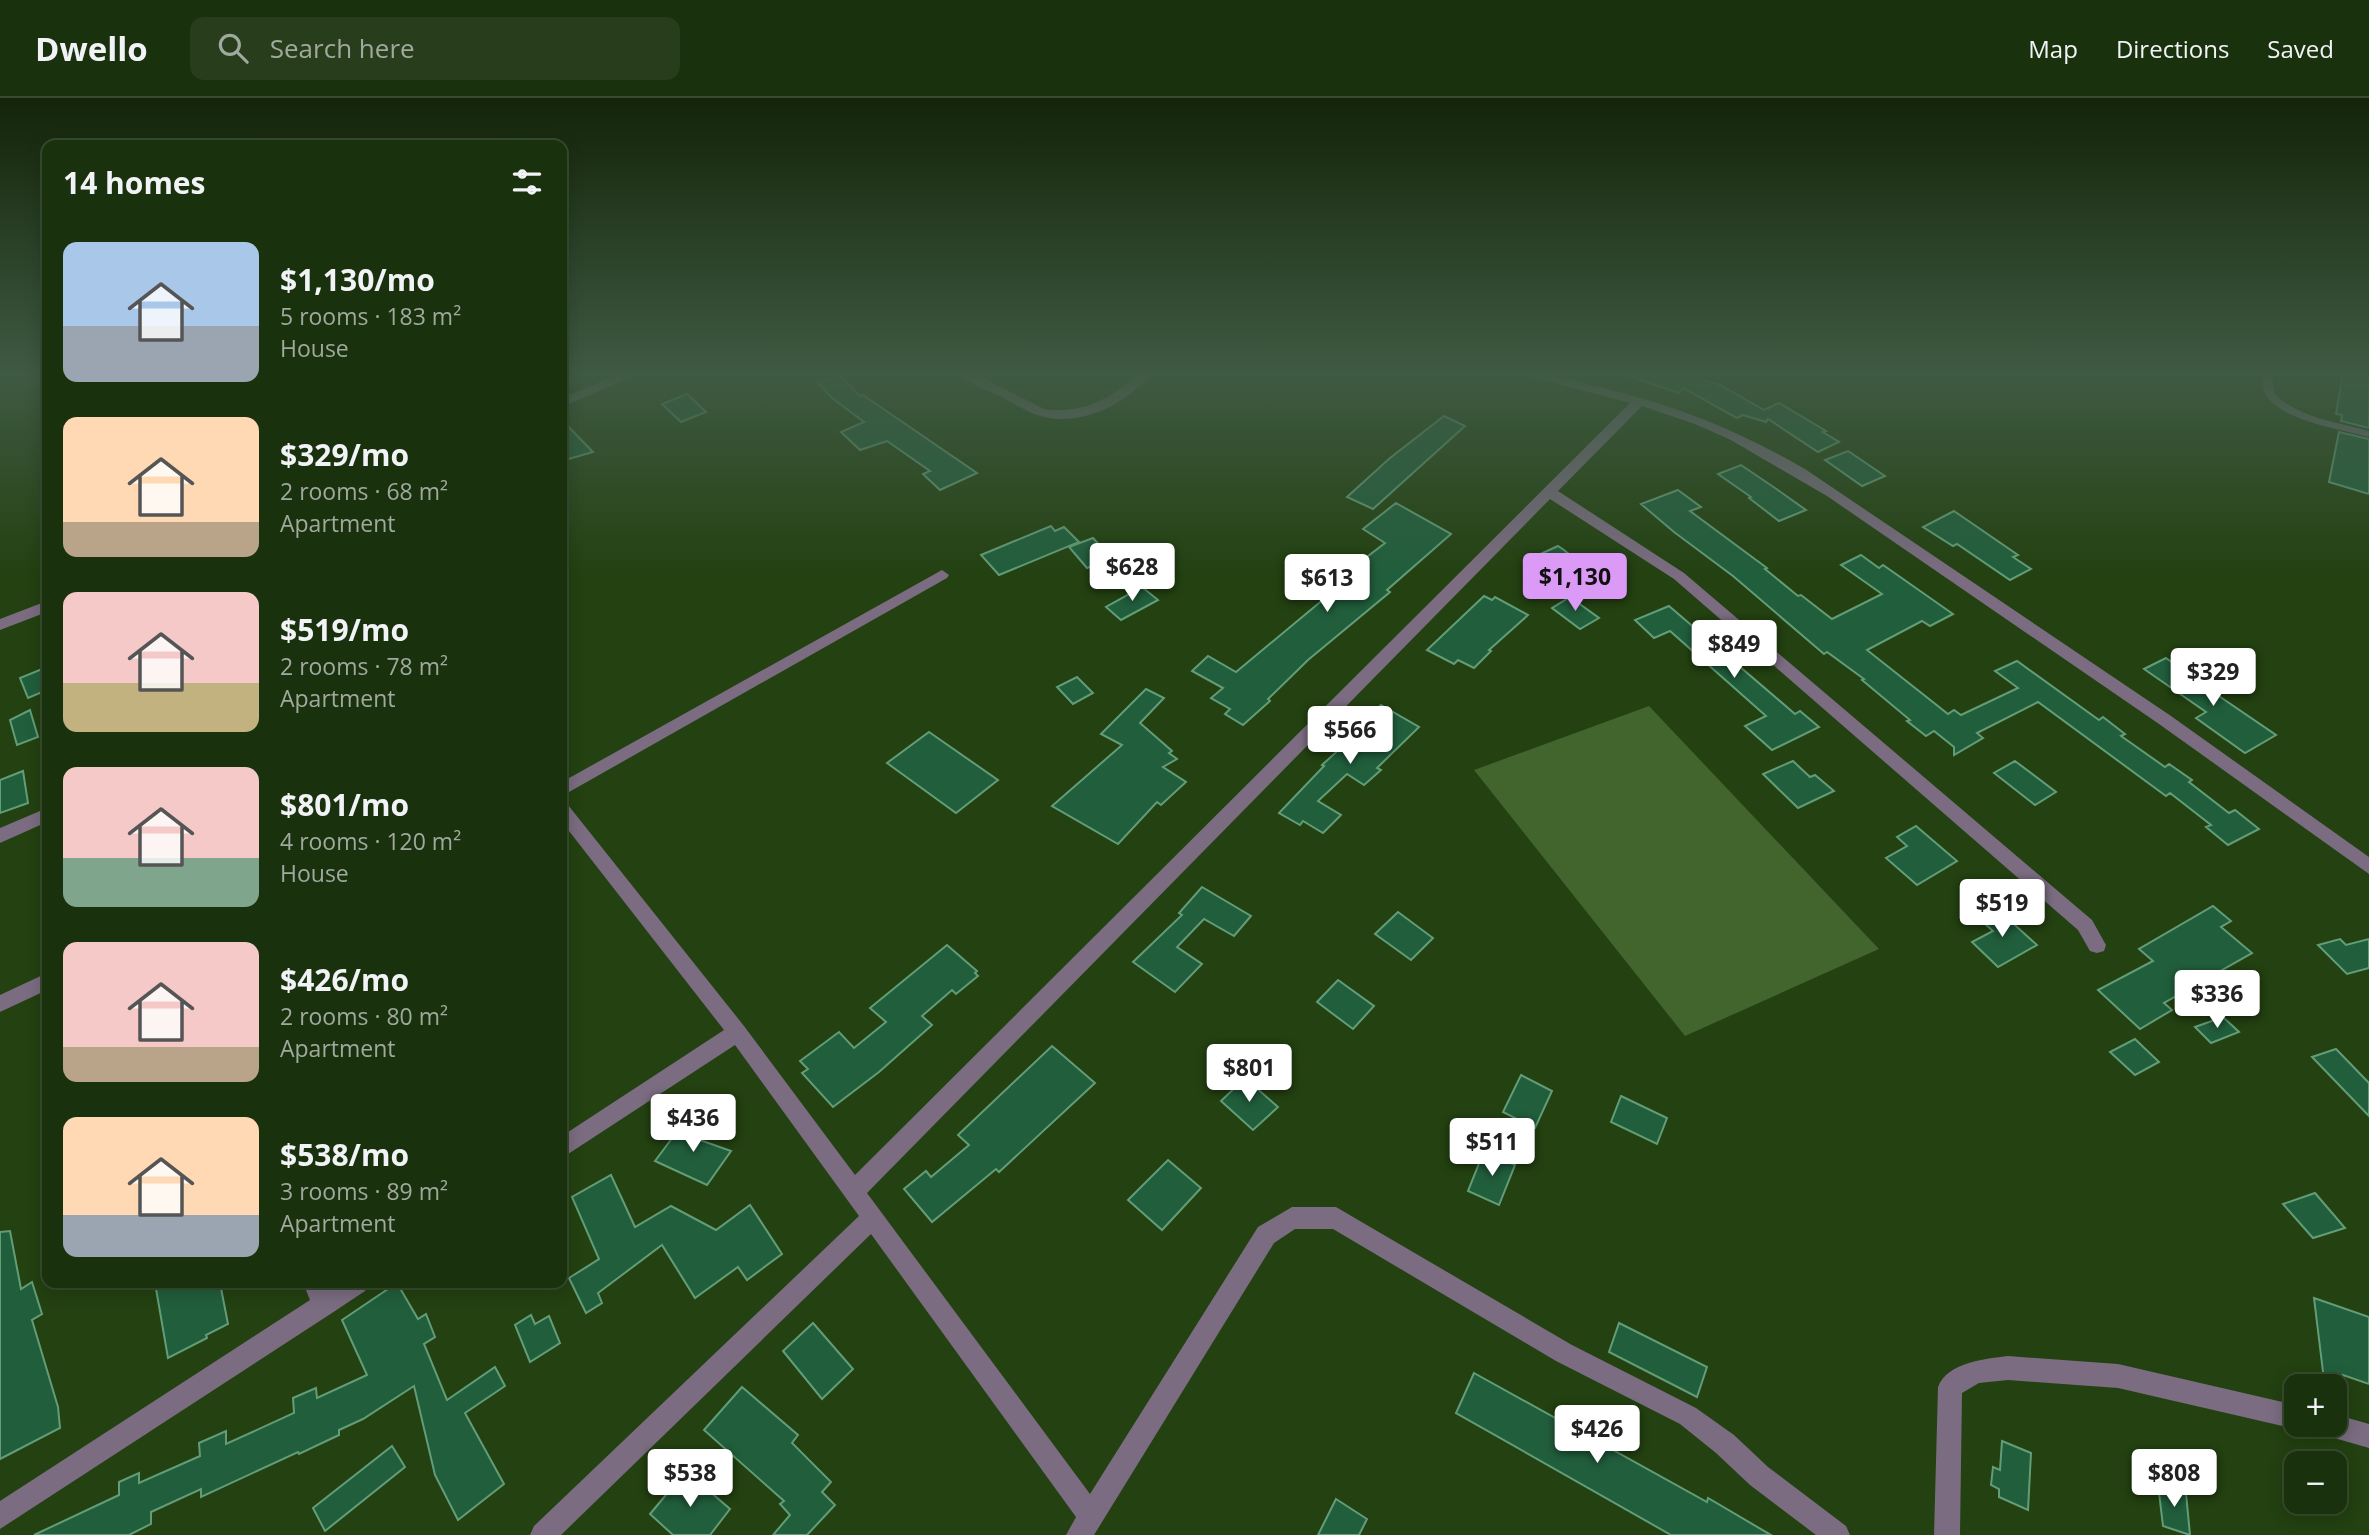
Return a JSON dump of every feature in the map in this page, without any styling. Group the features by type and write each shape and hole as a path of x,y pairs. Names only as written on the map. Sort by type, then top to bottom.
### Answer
{"street":[{"path":"854,1191 1601,439"},
{"path":"1736,439 1841,500 2113,683 2361,852 2369,867"},
{"path":"1549,492 1679,576 2085,925 2097,945"},
{"path":"567,787 942,575"},
{"path":"0,625 42,608"},
{"path":"567,816 737,1032 854,1191 1085,1525 1266,1235 1292,1218 1336,1218 1564,1353 1688,1416 1725,1444 1759,1476 1837,1535"},
{"path":"0,836 42,817"},
{"path":"0,1004 42,983"},
{"path":"567,1145 737,1032"},
{"path":"543,1535 873,1217"},
{"path":"316,1288 324,1305"},
{"path":"0,1516 350,1288"},
{"path":"1947,1535 1950,1387 1976,1372 2008,1368 2118,1376 2284,1414"},
{"path":"2347,1430 2369,1436"}],"green space":[{"path":"1649,706 1879,949 1685,1036 1474,770"}],"building":[{"path":"567,439 580,439 593,452 567,460"},
{"path":"848,439 927,439 977,473 940,490 923,474 930,471 887,441 860,450"},
{"path":"1414,439 1451,439 1373,509 1347,497"},
{"path":"1798,439 1834,439 1839,442 1818,452"},
{"path":"2338,439 2369,439 2369,494 2329,482"},
{"path":"1848,451 1885,476 1862,486 1825,460"},
{"path":"1741,465 1806,510 1779,521 1718,474"},
{"path":"1678,490 1701,507 1690,511 1767,568 1765,569 1798,596 1801,595 1832,619 1882,594 1841,565 1861,555 1879,568 1883,565 1953,614 1930,626 1922,621 1867,650 1948,714 1954,710 1961,715 2018,688 1995,671 2017,661 2099,720 2103,717 2125,734 2121,736 2165,767 2169,764 2192,780 2189,782 2229,813 2235,810 2259,829 2228,845 2206,827 2211,825 2170,793 2166,796 2038,702 1977,733 1983,738 1954,755 1954,747 1934,731 1926,736 1862,680 1864,679 1827,652 1824,654 1733,576 1641,504"},
{"path":"1396,503 1451,534 1387,590 1390,592 1308,660 1268,699 1270,701 1243,725 1225,714 1230,709 1211,698 1223,688 1192,671 1208,656 1236,672 1331,593 1325,589 1385,543 1363,529"},
{"path":"1954,511 2018,555 2013,557 2031,569 2010,580 1957,544 1953,546 1923,527"},
{"path":"1051,526 1055,531 1064,527 1079,542 999,575 981,555"},
{"path":"1093,538 1112,559 1087,568 1069,547"},
{"path":"1558,546 1587,569 1564,579 1536,556"},
{"path":"1142,587 1158,600 1121,620 1106,607"},
{"path":"1484,596 1492,600 1495,597 1528,615 1489,650 1491,651 1474,668 1458,660 1454,664 1427,650"},
{"path":"1570,597 1599,618 1580,629 1552,608"},
{"path":"1669,606 1795,714 1800,711 1819,727 1772,750 1745,726 1766,716 1670,631 1654,638 1635,620"},
{"path":"2166,658 2276,735 2245,753 2196,718 2206,712 2144,669"},
{"path":"42,669 42,692 28,698 20,678"},
{"path":"1077,677 1093,693 1073,704 1057,687"},
{"path":"1146,689 1164,698 1140,723 1172,751 1169,753 1177,759 1163,767 1186,782 1161,805 1157,802 1118,844 1052,806 1122,745 1101,734"},
{"path":"1381,705 1419,727 1377,768 1381,770 1364,785 1347,774 1318,801 1341,815 1323,833 1303,821 1300,825 1279,813 1324,766 1322,765 1366,725 1362,723"},
{"path":"30,710 38,737 17,745 10,720"},
{"path":"929,732 998,780 956,813 887,763"},
{"path":"1793,761 1810,777 1815,775 1834,791 1798,808 1763,774"},
{"path":"2015,761 2056,792 2035,805 1994,773"},
{"path":"23,771 28,803 0,813 0,780"},
{"path":"1916,826 1957,861 1917,885 1886,858 1907,846 1897,837"},
{"path":"1202,887 1251,916 1234,936 1204,919 1177,947 1202,964 1175,992 1133,962 1182,915 1179,913"},
{"path":"2213,906 2231,921 2221,927 2252,953 2164,1003 2172,1010 2140,1029 2098,990 2153,961 2139,949"},
{"path":"1995,907 2037,945 1998,967 1972,942 1993,931 1977,917"},
{"path":"1398,912 1433,938 1411,960 1375,934"},
{"path":"2340,939 2346,945 2369,939 2369,968 2347,974 2318,945"},
{"path":"947,945 977,971 975,973 978,976 956,994 952,990 922,1016 932,1025 879,1072 833,1107 802,1073 808,1069 800,1061 839,1032 854,1048 886,1022 870,1008"},
{"path":"1338,980 1374,1006 1353,1029 1317,1002"},
{"path":"2223,1017 2239,1032 2211,1043 2195,1027"},
{"path":"2135,1039 2159,1062 2135,1075 2110,1052"},
{"path":"1052,1046 1095,1083 999,1172 996,1169 932,1222 904,1189 926,1171 931,1177 969,1145 958,1135"},
{"path":"2336,1049 2369,1083 2369,1116 2312,1057"},
{"path":"1521,1075 1552,1091 1535,1128 1503,1112"},
{"path":"1245,1078 1278,1107 1253,1130 1221,1101"},
{"path":"1621,1096 1667,1118 1657,1144 1611,1122"},
{"path":"685,1121 707,1131 700,1140 731,1151 707,1185 655,1161"},
{"path":"1484,1151 1515,1165 1499,1205 1468,1191"},
{"path":"1168,1160 1201,1188 1162,1230 1128,1200"},
{"path":"611,1175 635,1227 671,1206 716,1230 750,1205 782,1254 747,1280 738,1267 695,1298 662,1245 598,1293 602,1303 586,1313 569,1278 599,1259 572,1197"},
{"path":"2315,1193 2345,1228 2313,1238 2283,1204"},
{"path":"10,1231 21,1289 32,1282 42,1314 32,1320 58,1407 60,1428 0,1459 0,1232"},
{"path":"156,1288 221,1288 228,1324 168,1358"},
{"path":"390,1288 400,1288 418,1319 426,1314 435,1337 424,1344 447,1400 495,1367 505,1386 465,1413 504,1484 458,1520 435,1475 414,1386 363,1419 339,1430 339,1435 201,1497 201,1489 151,1512 151,1524 129,1535 34,1535 119,1495 119,1482 139,1473 139,1483 200,1456 199,1443 226,1431 226,1444 294,1413 293,1398 316,1388 317,1398 367,1375 342,1320"},
{"path":"2314,1298 2369,1317 2369,1384 2347,1376 2347,1374 2323,1374"},
{"path":"531,1315 535,1324 549,1316 560,1343 530,1362 515,1325"},
{"path":"813,1323 853,1369 822,1399 783,1351"},
{"path":"1619,1323 1707,1367 1697,1397 1609,1352"},
{"path":"1474,1373 1707,1502 1708,1498 1771,1535 1671,1535 1456,1413"},
{"path":"742,1387 798,1435 792,1443 831,1482 822,1492 835,1505 807,1535 773,1535 790,1515 780,1504 784,1501 704,1430"},
{"path":"2002,1441 2031,1453 2028,1510 1999,1497 1999,1489 1991,1485 1993,1467 2000,1470"},
{"path":"392,1446 405,1467 325,1531 313,1508"},
{"path":"686,1471 730,1509 710,1535 673,1535 650,1514"},
{"path":"2158,1484 2186,1493 2190,1535 2163,1526"},
{"path":"1336,1499 1367,1519 1359,1535 1318,1535"}]}
